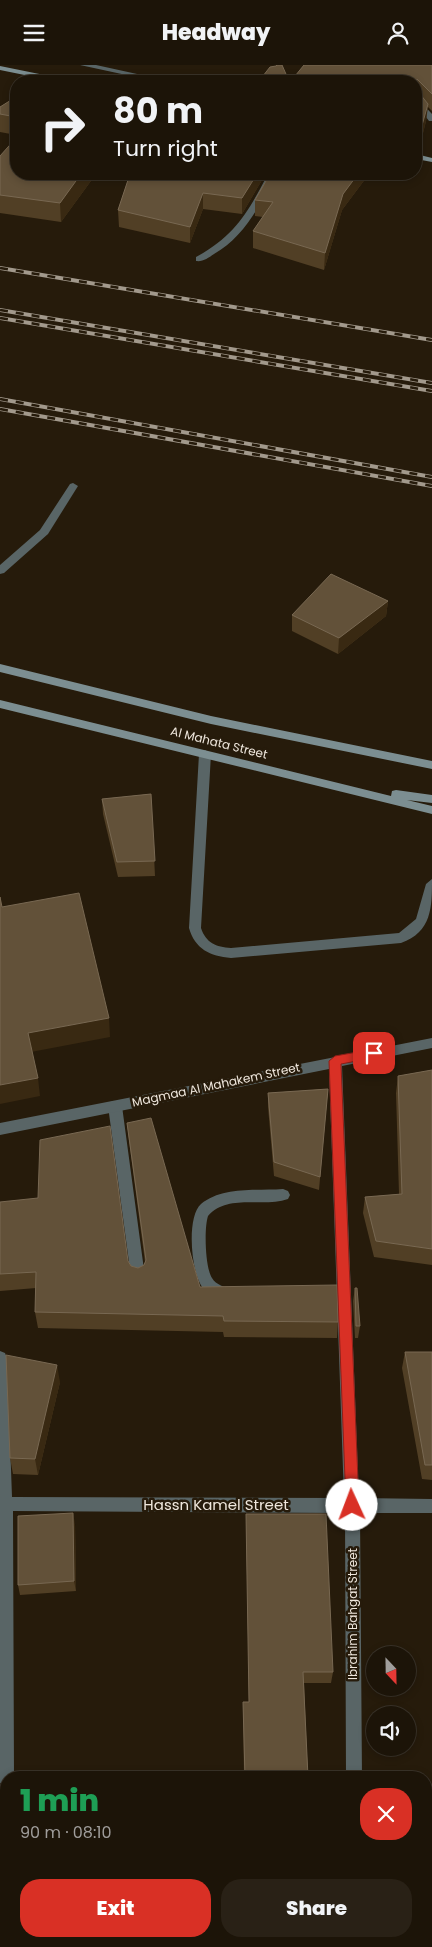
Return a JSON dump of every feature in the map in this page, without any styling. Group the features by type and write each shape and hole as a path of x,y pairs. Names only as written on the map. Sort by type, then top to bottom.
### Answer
{"main road":[{"path":"0,68 34,75"},
{"name":"Al Mahata Street","path":"0,668 211,720 432,765"},
{"name":"Al Mahata Street","path":"0,703 432,810"},
{"path":"322,783 432,799"}],"street":[{"path":"84,65 135,75"},
{"path":"422,106 432,119"},
{"path":"200,259 223,246 242,229 268,180"},
{"path":"0,571 44,532 73,486"},
{"path":"205,754 194,928 197,939 205,947 217,952 231,953 401,938 414,931 423,921 432,884"},
{"name":"Magmaa Al Mahakem Street","path":"0,1129 432,1043"},
{"name":"Ibrahim Bahgat Street","path":"335,1061 339,1290 352,1505 354,1771"},
{"path":"115,1106 138,1277"},
{"path":"245,1293 225,1294 214,1289 205,1279 202,1268 200,1219 205,1209 215,1202 228,1199 283,1195"},
{"path":"0,1358 6,1771"},
{"name":"Hassn Kamel Street","path":"2,1504 432,1506"}],"building":[{"path":"282,65 286,75 264,75 270,67"},
{"path":"304,65 432,65 432,94 422,84 422,75 296,75"},
{"path":"422,96 428,104 422,125"},
{"path":"10,101 10,116 0,114 0,107"},
{"path":"10,145 10,180 77,180 60,203 0,195 0,156"},
{"path":"128,180 253,180 242,198 203,193 190,227 118,210"},
{"path":"267,180 354,180 343,194 325,253 253,231 273,202 255,200"},
{"path":"331,574 388,601 339,638 292,615"},
{"path":"151,794 155,861 117,862 102,799"},
{"path":"79,893 109,1018 28,1033 38,1078 0,1085 0,897 2,907"},
{"path":"432,1070 432,1249 376,1241 365,1197 402,1194 398,1076"},
{"path":"328,1089 320,1177 274,1162 268,1093"},
{"path":"151,1118 200,1287 337,1285 338,1322 224,1321 223,1316 35,1312 36,1272 0,1274 0,1202 38,1198 40,1140 110,1126 128,1261 131,1266 138,1268 144,1265 146,1260 127,1123"},
{"path":"355,1288 357,1288 360,1326 356,1326"},
{"path":"405,1352 432,1352 432,1465 425,1465"},
{"path":"6,1355 57,1365 35,1459 10,1458"},
{"path":"73,1513 74,1581 18,1585 18,1516"},
{"path":"246,1514 326,1514 333,1672 303,1672 308,1771 245,1771 243,1702 249,1702"}],"railway":[{"path":"0,268 432,340"},
{"path":"0,310 432,383"},
{"path":"0,318 432,391"},
{"path":"0,399 432,477"},
{"path":"0,409 432,486"}],"route":[{"path":"352,1505 335,1061 374,1053"}]}
